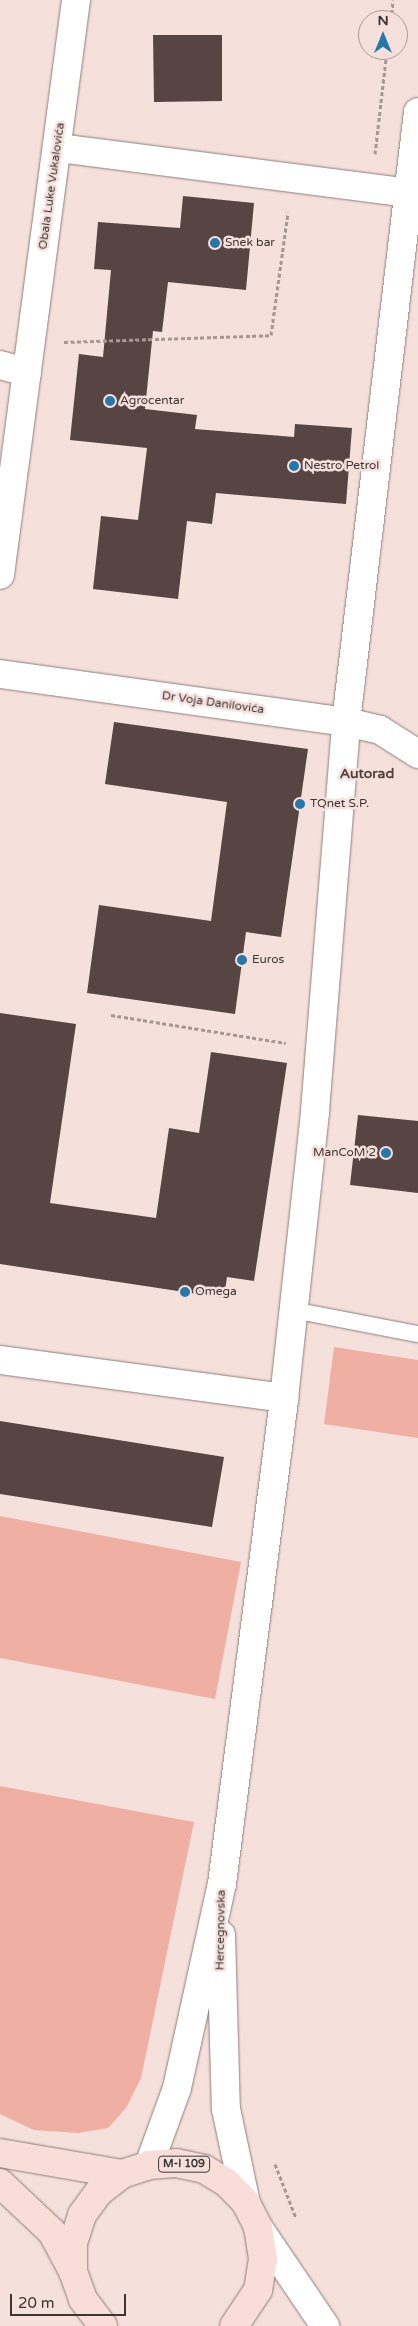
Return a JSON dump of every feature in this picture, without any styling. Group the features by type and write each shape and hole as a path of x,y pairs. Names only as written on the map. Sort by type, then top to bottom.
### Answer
{"main road":[{"name":"M-I 109","path":"0,2154 122,2174"},
{"name":"M-I 109","path":"74,2272 74,2243 82,2215 99,2192 122,2174 148,2165 176,2163 204,2169 227,2183 246,2204 258,2228 263,2258 258,2290 234,2326"},
{"name":"M-I 109","path":"0,2183 52,2232 74,2272 83,2299 101,2325"}],"street":[{"name":"Obala Luke Vukalovića","path":"0,575 58,148 76,0"},
{"path":"222,1884 284,1398 315,1111 346,722 418,112"},
{"path":"58,148 409,193"},
{"path":"0,364 27,372"},
{"name":"Dr Voja Danilovića","path":"0,674 346,722 380,730 418,754"},
{"path":"0,1360 284,1398"},
{"name":"Hercegnovska","path":"148,2165 177,2088 222,1884"},
{"name":"Hercegnovska","path":"222,1884 221,2052 226,2109 246,2204"},
{"path":"258,2228 325,2326"}],"lane":[{"path":"293,1310 418,1334"}],"path":[{"path":"370,188 386,60"},
{"path":"31,343 271,335 288,210 297,209"},
{"path":"111,1015 295,1044"}],"shaded area":[{"path":"334,1347 418,1360 418,1438 324,1424"},
{"path":"0,1516 241,1562 215,1699 0,1658"},
{"path":"0,1786 194,1822 141,2078 126,2108 108,2128 78,2133 34,2130 0,2114"}],"building":[{"path":"153,35 222,35 222,101 154,102"},
{"path":"183,196 254,203 246,290 168,282 162,332 153,331 145,409 197,415 195,429 294,437 295,424 352,428 346,504 216,493 212,524 187,521 178,599 93,589 101,516 138,520 147,448 70,440 79,354 103,357 111,270 94,269 98,222 180,228"},
{"path":"114,722 308,749 281,937 246,932 235,1014 87,993 99,905 211,921 227,802 105,784"},
{"path":"0,1013 76,1024 50,1203 156,1218 169,1128 199,1133 211,1052 287,1063 254,1281 227,1277 224,1298 0,1264"},
{"name":"ManCoM 2","path":"358,1115 418,1121 418,1193 350,1185"},
{"path":"0,1421 224,1457 212,1527 0,1494"}],"place":[{"name":"Snek bar","path":"215,243"},
{"name":"Agrocentar","path":"110,401"},
{"name":"Nestro Petrol","path":"294,466"},
{"name":"TQnet S.P.","path":"300,804"},
{"name":"Euros","path":"242,960"},
{"name":"ManCoM 2","path":"386,1153"},
{"name":"Omega","path":"185,1292"}],"district":[{"name":"Autorad","path":"367,774"}]}
